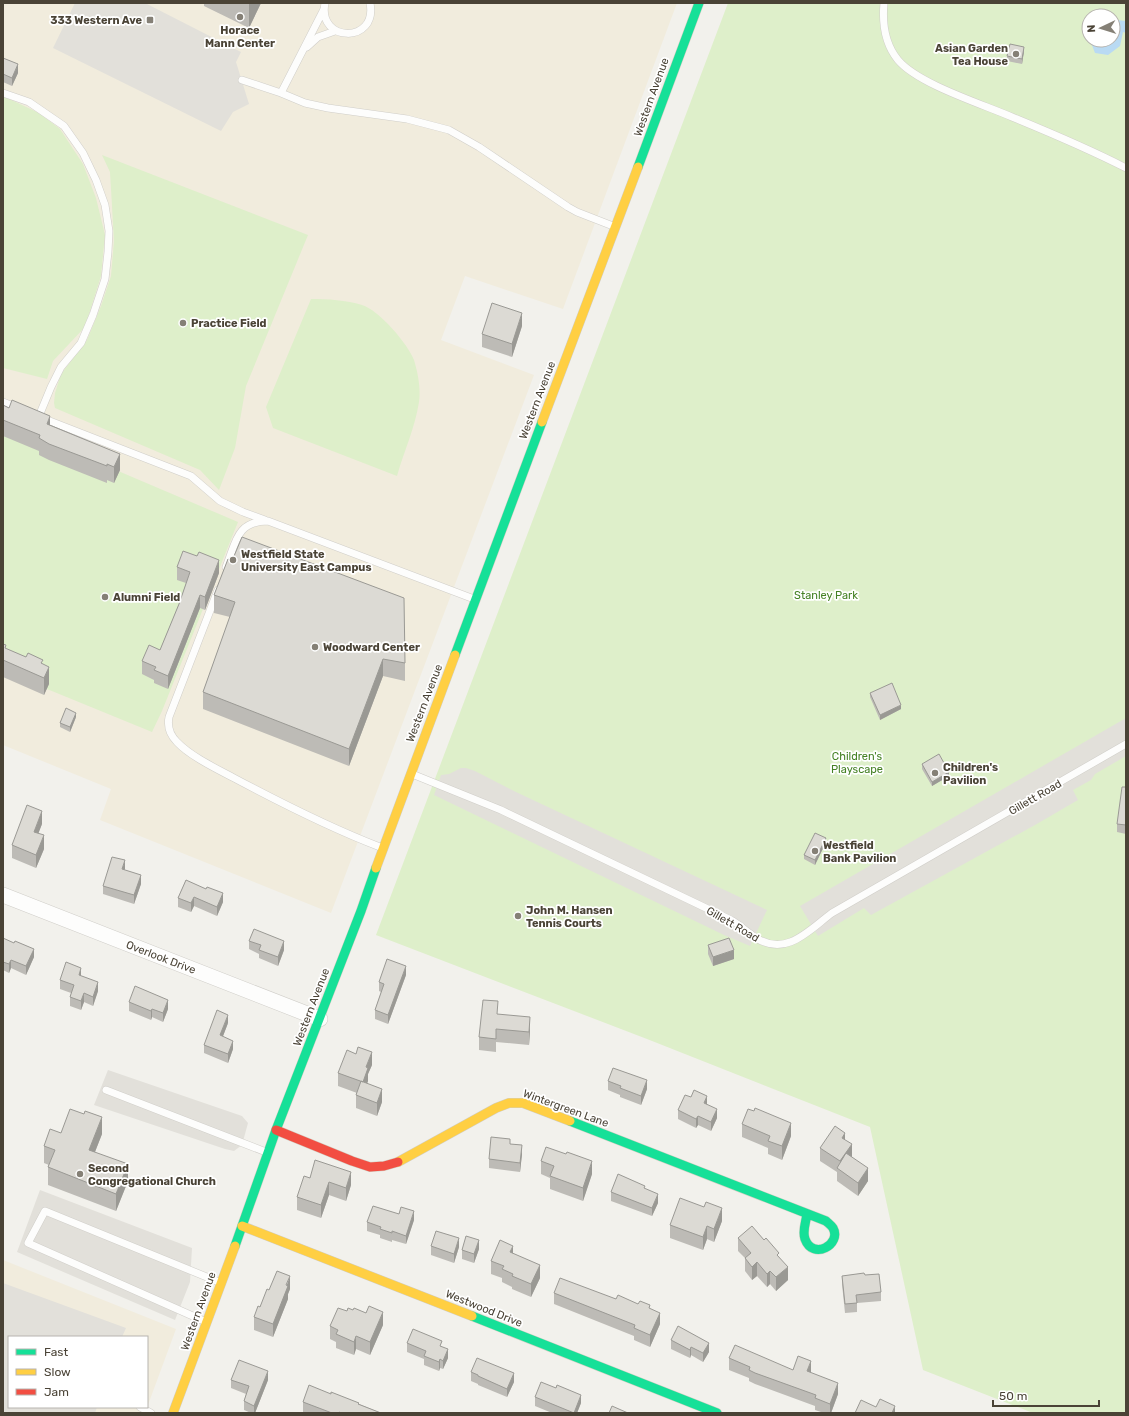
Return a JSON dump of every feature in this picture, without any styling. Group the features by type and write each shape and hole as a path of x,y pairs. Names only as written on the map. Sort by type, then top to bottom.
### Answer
{"main road":[{"name":"Western Avenue","path":"173,1413 276,1130 361,911 382,848 699,3"},
{"name":"Wintergreen Lane","path":"276,1130 370,1167 384,1166 402,1161 496,1108 510,1102 523,1103 807,1214"},
{"name":"Westwood Drive","path":"242,1226 717,1413"}],"street":[{"name":"Overlook Drive","path":"3,895 320,1018"}],"lane":[{"path":"324,6 324,16 327,23 335,30 346,34 361,30 366,24 370,17 370,3"},
{"path":"884,3 884,24 888,43 899,61 914,74 955,94 1069,141 1126,168"},
{"path":"281,93 324,6"},
{"path":"301,55 318,37 335,30"},
{"path":"242,80 305,103 328,108 407,119 449,130 479,146 568,207 589,217 615,226"},
{"path":"3,93 30,102 64,126 83,153 96,180 105,205 109,230 105,279 93,315 81,343 61,367 51,387 40,416"},
{"path":"3,402 25,411"},
{"path":"32,414 191,476 220,501 243,512 475,600"},
{"path":"223,576 240,532 248,526 268,521"},
{"path":"220,583 169,717 168,724 170,734 177,743 193,754 265,794 382,848"},
{"name":"Gillett Road","path":"410,773 501,810 731,920 762,941 777,944 792,942 806,934 832,914 1126,744"},
{"path":"106,1090 268,1152"},
{"path":"206,1322 28,1243 45,1211 221,1283"},
{"path":"142,1408 151,1413"}],"shaded area":[{"name":"Westfield State University East Campus","path":"3,3 677,3 563,309 465,276 441,340 534,375 331,913 100,820 111,789 3,745"},
{"path":"75,3 145,3 241,52 236,62 249,104 233,112 221,131 53,48"},
{"path":"1126,718 1126,756 1095,774 1091,780 1073,790 1078,800 871,915 864,908 818,936 800,906"},
{"path":"461,768 475,771 516,792 767,910 750,946 724,935 434,795 441,775 449,774"},
{"path":"108,1070 242,1116 248,1123 242,1145 234,1151 225,1149 94,1105"},
{"path":"40,1190 192,1248 190,1282 175,1320 17,1252"},
{"path":"3,1260 176,1329 148,1405 148,1336 8,1336 8,1408 147,1408 145,1413 3,1413"},
{"path":"3,1283 126,1328 122,1336 8,1336 8,1408 97,1408 95,1413 3,1413"}],"green space":[{"name":"Stanley Park","path":"728,3 1126,3 1126,1413 1033,1413 923,1370 870,1127 647,1039 376,935"},
{"path":"3,96 39,113 60,129 83,164 96,198 105,235 101,276 85,327 53,361 47,379 3,368"},
{"name":"Practice Field","path":"102,155 308,235 246,386 235,448 219,490 200,470 55,408 55,393 61,374 87,340 111,276 114,241 110,172"},
{"path":"311,299 356,303 369,308 392,328 411,353 418,376 420,392 419,402 412,430 397,476 273,428 266,407"},
{"name":"Alumni Field","path":"3,422 238,522 162,711 152,732 3,671"}],"water":[{"path":"1121,20 1126,21 1126,33 1123,32 1121,41"},
{"path":"1093,48 1117,48 1108,55 1095,53"}],"building":[{"path":"1010,44 1024,47 1022,59 1007,56"},
{"path":"3,58 18,64 12,78 3,74"},
{"path":"492,303 522,313 512,344 482,334"},
{"path":"12,400 50,416 47,424 120,454 114,467 107,464 107,466 49,444 39,438 40,435 3,420 3,405 9,408"},
{"name":"Woodward Center","path":"242,537 404,598 405,663 383,659 349,749 203,692 235,602 214,595 228,559 232,561"},
{"path":"183,551 197,556 199,552 219,560 205,597 200,595 168,676 154,670 156,667 142,661 149,645 160,650 179,604 190,572 177,567"},
{"path":"3,644 6,645 5,648 26,657 28,653 43,660 41,663 49,667 44,678 3,660"},
{"path":"892,683 901,705 880,715 870,693"},
{"path":"66,708 76,713 70,727 60,723"},
{"name":"Children's Pavilion","path":"939,754 949,772 932,782 922,764"},
{"path":"1122,787 1126,787 1126,825 1117,824"},
{"path":"27,805 42,811 34,832 44,835 36,855 12,845"},
{"name":"Westfield Bank Pavilion","path":"815,833 826,838 815,860 804,855"},
{"path":"112,857 125,860 122,869 141,875 134,895 103,886"},
{"path":"186,880 206,889 207,887 223,893 217,907 194,897 191,903 178,898"},
{"path":"254,929 284,941 278,957 259,950 261,945 249,941"},
{"path":"3,938 34,949 26,966 11,960 9,964 3,962"},
{"path":"729,938 734,950 713,957 708,945"},
{"path":"387,959 406,966 388,1015 375,1010 384,984 379,982"},
{"path":"66,962 81,968 79,975 98,982 93,997 84,993 81,1001 70,997 74,985 60,980"},
{"path":"135,986 168,1000 163,1013 152,1009 151,1011 129,1002"},
{"path":"483,1000 498,1001 497,1014 530,1017 529,1032 496,1029 496,1039 479,1037"},
{"path":"217,1010 228,1015 220,1035 233,1041 228,1054 204,1045"},
{"path":"358,1047 372,1052 366,1067 368,1068 363,1082 338,1073 347,1050 356,1054"},
{"path":"613,1068 647,1080 641,1096 620,1088 621,1086 608,1081"},
{"path":"361,1081 382,1089 377,1103 356,1095"},
{"path":"694,1090 707,1096 704,1103 717,1109 711,1122 698,1116 696,1119 678,1110 685,1095 691,1097"},
{"path":"755,1108 791,1123 782,1146 768,1141 770,1136 742,1124 748,1109 754,1111"},
{"path":"70,1109 84,1114 85,1111 102,1117 89,1150 128,1164 116,1194 48,1167 55,1150 44,1146 50,1129 61,1133"},
{"path":"835,1126 845,1133 842,1138 852,1144 840,1161 820,1148"},
{"path":"491,1137 510,1139 510,1144 522,1145 520,1163 489,1159"},
{"path":"546,1147 566,1154 567,1152 592,1161 583,1188 550,1176 554,1166 541,1161"},
{"path":"846,1153 868,1168 858,1183 837,1168"},
{"path":"315,1160 351,1172 346,1188 329,1182 321,1205 297,1197 304,1176 310,1178"},
{"path":"618,1174 645,1186 644,1188 658,1194 652,1208 611,1192"},
{"path":"680,1198 704,1207 706,1202 722,1208 714,1229 707,1226 703,1237 670,1225"},
{"path":"373,1206 399,1214 401,1207 414,1211 406,1236 380,1229 381,1227 367,1222"},
{"path":"752,1226 764,1240 766,1238 779,1253 777,1255 788,1267 776,1277 770,1271 767,1274 757,1262 752,1267 745,1258 751,1253 738,1238"},
{"path":"436,1231 459,1238 454,1254 431,1246"},
{"path":"466,1236 479,1240 474,1254 462,1250"},
{"path":"500,1240 513,1246 510,1252 540,1265 531,1284 512,1276 513,1274 502,1269 504,1266 491,1261"},
{"path":"277,1271 290,1276 286,1285 288,1286 273,1324 254,1317 258,1306 260,1307 267,1289 269,1290"},
{"path":"864,1273 865,1275 879,1274 881,1292 856,1295 857,1303 845,1304 842,1276"},
{"path":"560,1278 616,1299 618,1295 638,1304 640,1301 650,1305 649,1308 660,1313 650,1335 634,1328 635,1325 554,1293"},
{"path":"369,1306 383,1312 370,1342 356,1336 354,1342 336,1334 338,1330 330,1326 338,1308 347,1311 348,1308 353,1310 354,1308 366,1313"},
{"path":"678,1326 709,1343 703,1353 691,1347 690,1350 671,1340"},
{"path":"413,1329 442,1341 440,1346 448,1349 443,1361 440,1359 439,1362 424,1356 426,1351 407,1343"},
{"path":"735,1345 793,1370 798,1356 811,1361 807,1371 838,1383 830,1404 815,1398 816,1395 755,1373 749,1370 750,1367 729,1358"},
{"path":"477,1358 514,1373 507,1389 471,1372"},
{"path":"239,1360 268,1371 254,1406 244,1401 249,1386 231,1380"},
{"path":"541,1382 556,1388 557,1385 581,1395 574,1413 535,1397"},
{"path":"309,1385 331,1394 331,1392 381,1413 332,1413 303,1402"},
{"path":"880,1399 895,1406 892,1413 855,1413 861,1400 876,1407"},
{"path":"612,1406 628,1413 609,1413"}],"traffic: fast":[{"path":"638,167 699,3"},
{"path":"455,655 542,422"},
{"path":"235,1246 276,1130 361,911 376,868"},
{"path":"570,1121 826,1221 833,1228 835,1234 834,1240 825,1248 814,1249 809,1246 805,1239 804,1230 807,1214"},
{"path":"472,1316 717,1413"}],"traffic: slow":[{"path":"542,422 638,167"},
{"path":"376,868 455,655"},
{"path":"398,1162 496,1108 509,1103 523,1103 570,1121"},
{"path":"242,1226 472,1316"},
{"path":"173,1413 235,1246"}],"traffic: jam":[{"path":"276,1130 370,1167 384,1166 398,1162"}],"place":[{"name":"Horace Mann Center","path":"240,17"},
{"name":"333 Western Ave","path":"150,20"},
{"name":"Asian Garden Tea House","path":"1016,54"},
{"name":"Practice Field","path":"183,323"},
{"name":"Westfield State University East Campus","path":"233,560"},
{"name":"Alumni Field","path":"105,597"},
{"name":"Woodward Center","path":"315,647"},
{"name":"Children's Pavilion","path":"935,773"},
{"name":"Westfield Bank Pavilion","path":"815,851"},
{"name":"John M. Hansen Tennis Courts","path":"518,916"},
{"name":"Second Congregational Church","path":"80,1174"}],"park label":[{"name":"Children's Playscape","path":"857,762"}]}
